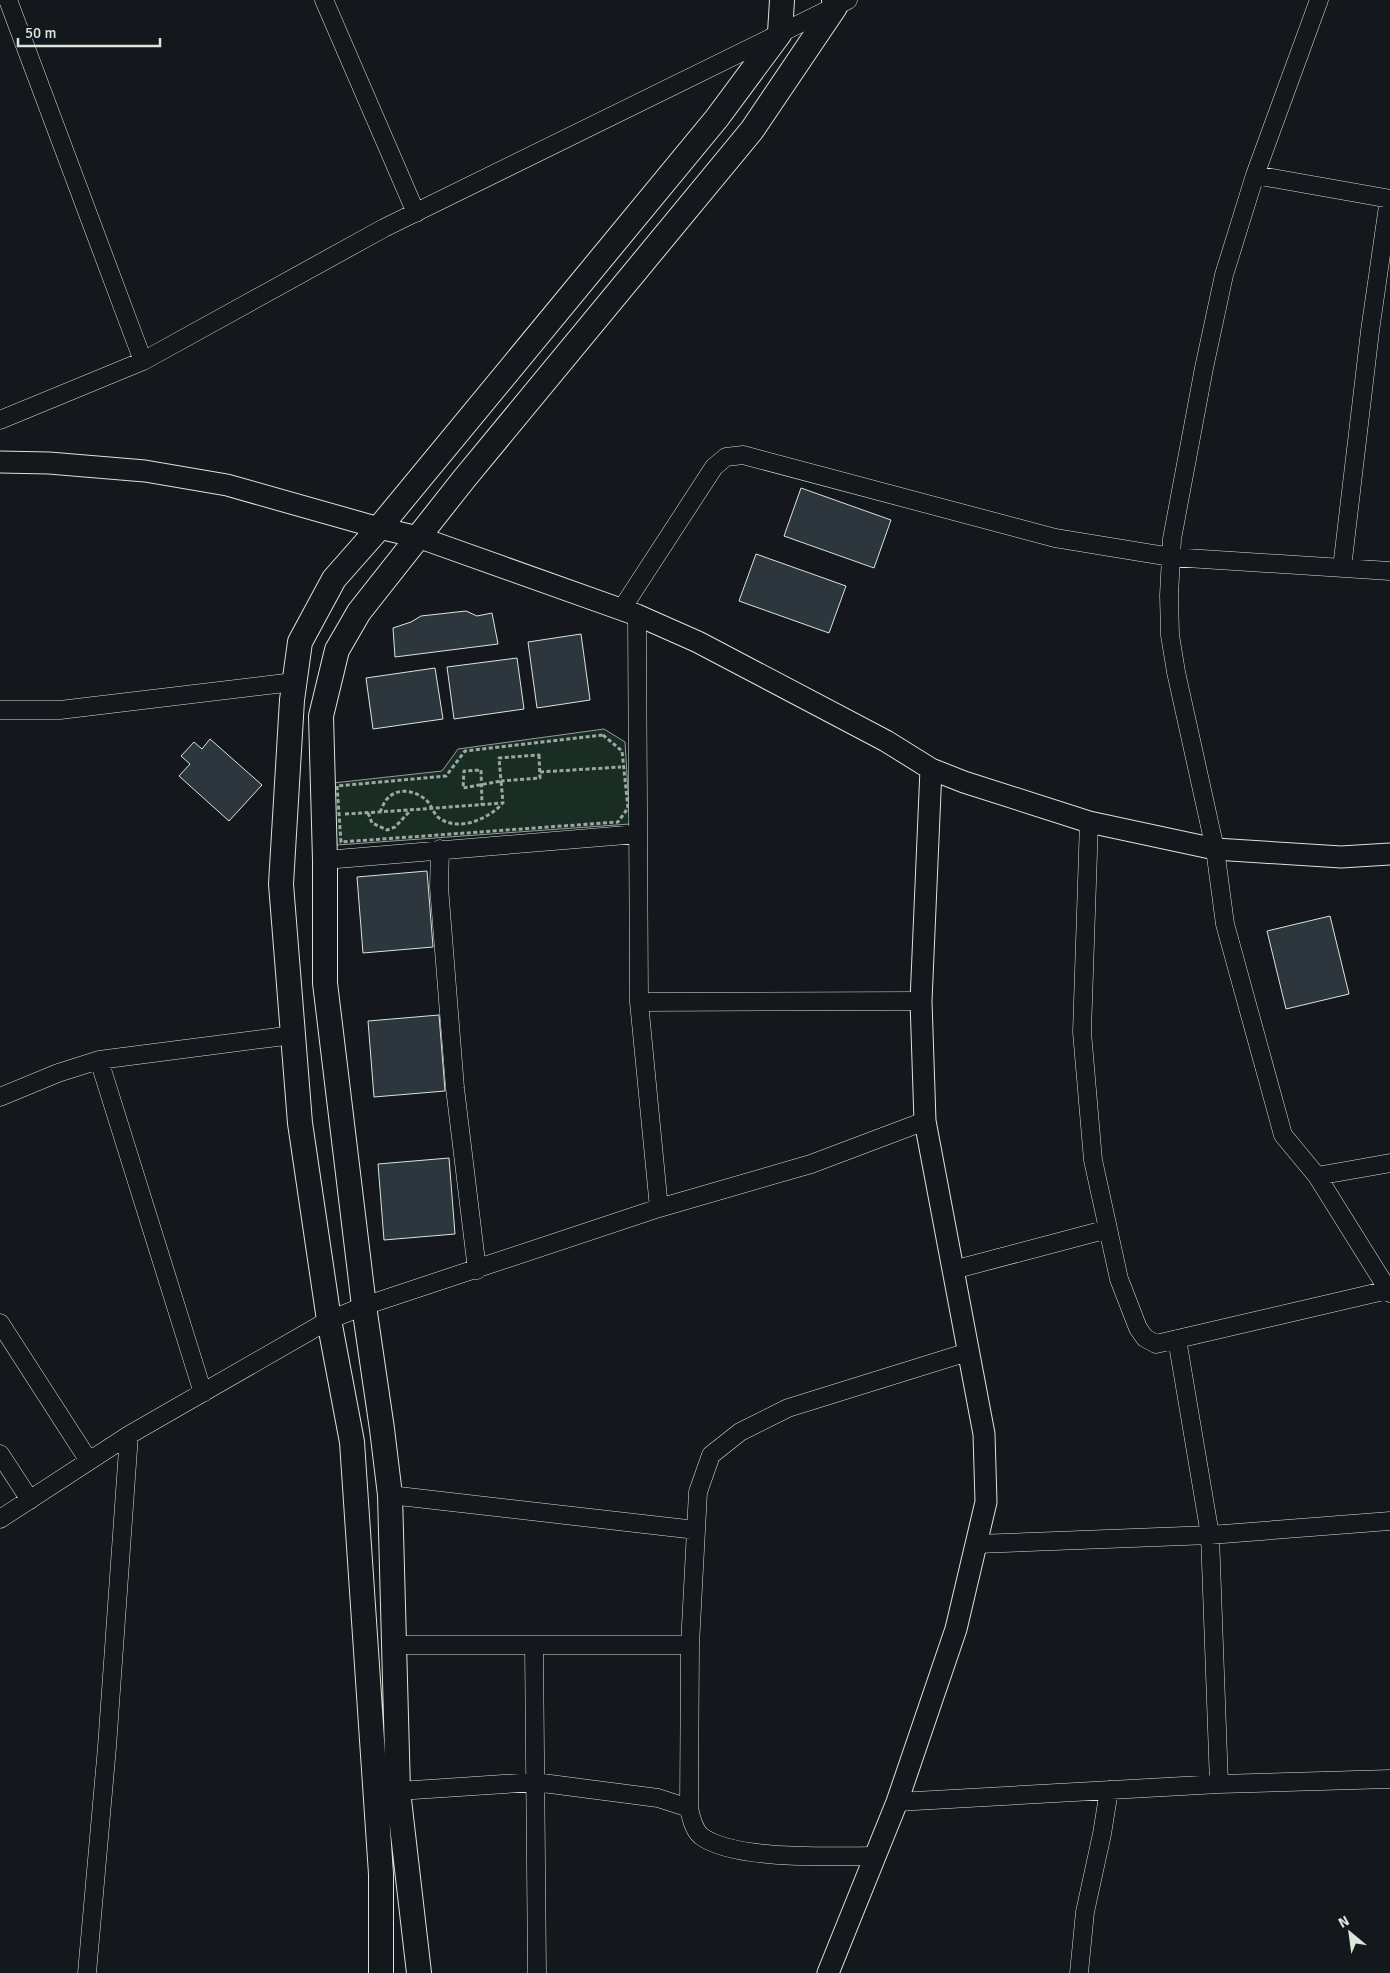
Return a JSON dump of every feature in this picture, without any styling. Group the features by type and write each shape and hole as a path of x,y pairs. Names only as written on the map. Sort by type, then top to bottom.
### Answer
{"main road":[{"path":"381,1973 381,1874 352,1442 329,1320 300,1123 281,884 294,682 300,642 334,579 379,528 717,118 780,34 782,0"},
{"path":"419,1973 398,1791 390,1495 364,1306 324,982 325,860 321,716 338,650 359,612 464,479 752,130 839,2"}],"street":[{"path":"8,0 143,360"},
{"path":"324,0 416,213"},
{"path":"1089,822 1082,1032 1093,1160 1119,1279 1138,1328 1145,1338 1156,1344 1389,1291 1317,1176 1283,1135 1225,924 1216,848 1176,672 1170,635 1169,595 1172,539 1200,387 1224,275 1255,175 1319,0"},
{"path":"0,420 143,360 375,233 780,34 839,2"},
{"path":"1255,175 1389,199 1370,330 1342,568"},
{"path":"659,1208 639,1002 638,834 629,613 714,467 726,457 742,455 1054,538 1171,557 1390,571"},
{"path":"0,462 49,463 145,471 227,485 379,528 418,537 629,613 698,642 765,676 932,769 964,782 1089,822 1216,848 1340,857 1390,854"},
{"path":"0,710 60,710 294,682"},
{"path":"828,1973 876,1856 956,1629 986,1502 984,1434 925,1121 921,1001 932,769"},
{"path":"325,860 638,834"},
{"path":"440,849 439,887 455,1088 477,1270"},
{"path":"639,1002 921,1001"},
{"path":"0,1097 58,1073 99,1060 293,1035"},
{"path":"99,1060 203,1393"},
{"path":"0,1519 129,1436 329,1320 364,1306 659,1208 811,1164 925,1121"},
{"path":"1317,1176 1390,1163"},
{"path":"953,1270 1108,1230"},
{"path":"0,1323 89,1461"},
{"path":"1177,1338 1210,1534 1219,1784"},
{"path":"876,1856 780,1855 737,1849 717,1844 700,1835 693,1824 689,1808 690,1645 698,1492 712,1455 740,1432 788,1408 968,1352"},
{"path":"87,1973 108,1737 129,1436"},
{"path":"0,1454 30,1500"},
{"path":"390,1495 696,1530"},
{"path":"976,1544 1210,1534 1390,1521"},
{"path":"394,1644 690,1645"},
{"path":"534,1645 536,1973"},
{"path":"896,1802 1219,1784 1390,1779"},
{"path":"398,1791 535,1782 658,1798 689,1808"},
{"path":"1079,1973 1085,1912 1109,1790"}],"path":[{"path":"603,735 622,751 624,767 628,808 618,822 341,842 338,786 446,776 465,752 603,735"},
{"path":"380,812 387,799 394,793 405,791 417,794 428,802 439,817 446,821 456,823 475,822 495,811 502,804 501,781 500,758 539,754 540,778 501,781 482,785 463,788 464,771 481,770 482,785 482,805"},
{"path":"540,772 624,767"},
{"path":"339,815 502,804"},
{"path":"368,813 372,823 387,830 395,827 410,810"}],"green space":[{"path":"604,729 625,742 630,824 337,845 333,783 442,771 458,749"}],"building":[{"path":"801,488 891,520 874,568 784,536"},
{"path":"756,554 846,586 829,633 739,601"},
{"path":"466,611 477,616 492,613 498,644 395,657 393,628 411,622 421,616"},
{"path":"581,634 590,700 537,708 528,642"},
{"path":"517,658 524,709 454,719 447,667"},
{"path":"435,668 443,719 373,729 366,678"},
{"path":"210,739 262,785 229,821 179,776 190,764 181,756 194,742 202,749"},
{"path":"427,871 433,947 363,953 357,877"},
{"path":"1330,916 1349,994 1286,1009 1267,931"},
{"path":"439,1015 445,1091 374,1097 368,1021"},
{"path":"449,1158 455,1234 384,1240 378,1164"}]}
